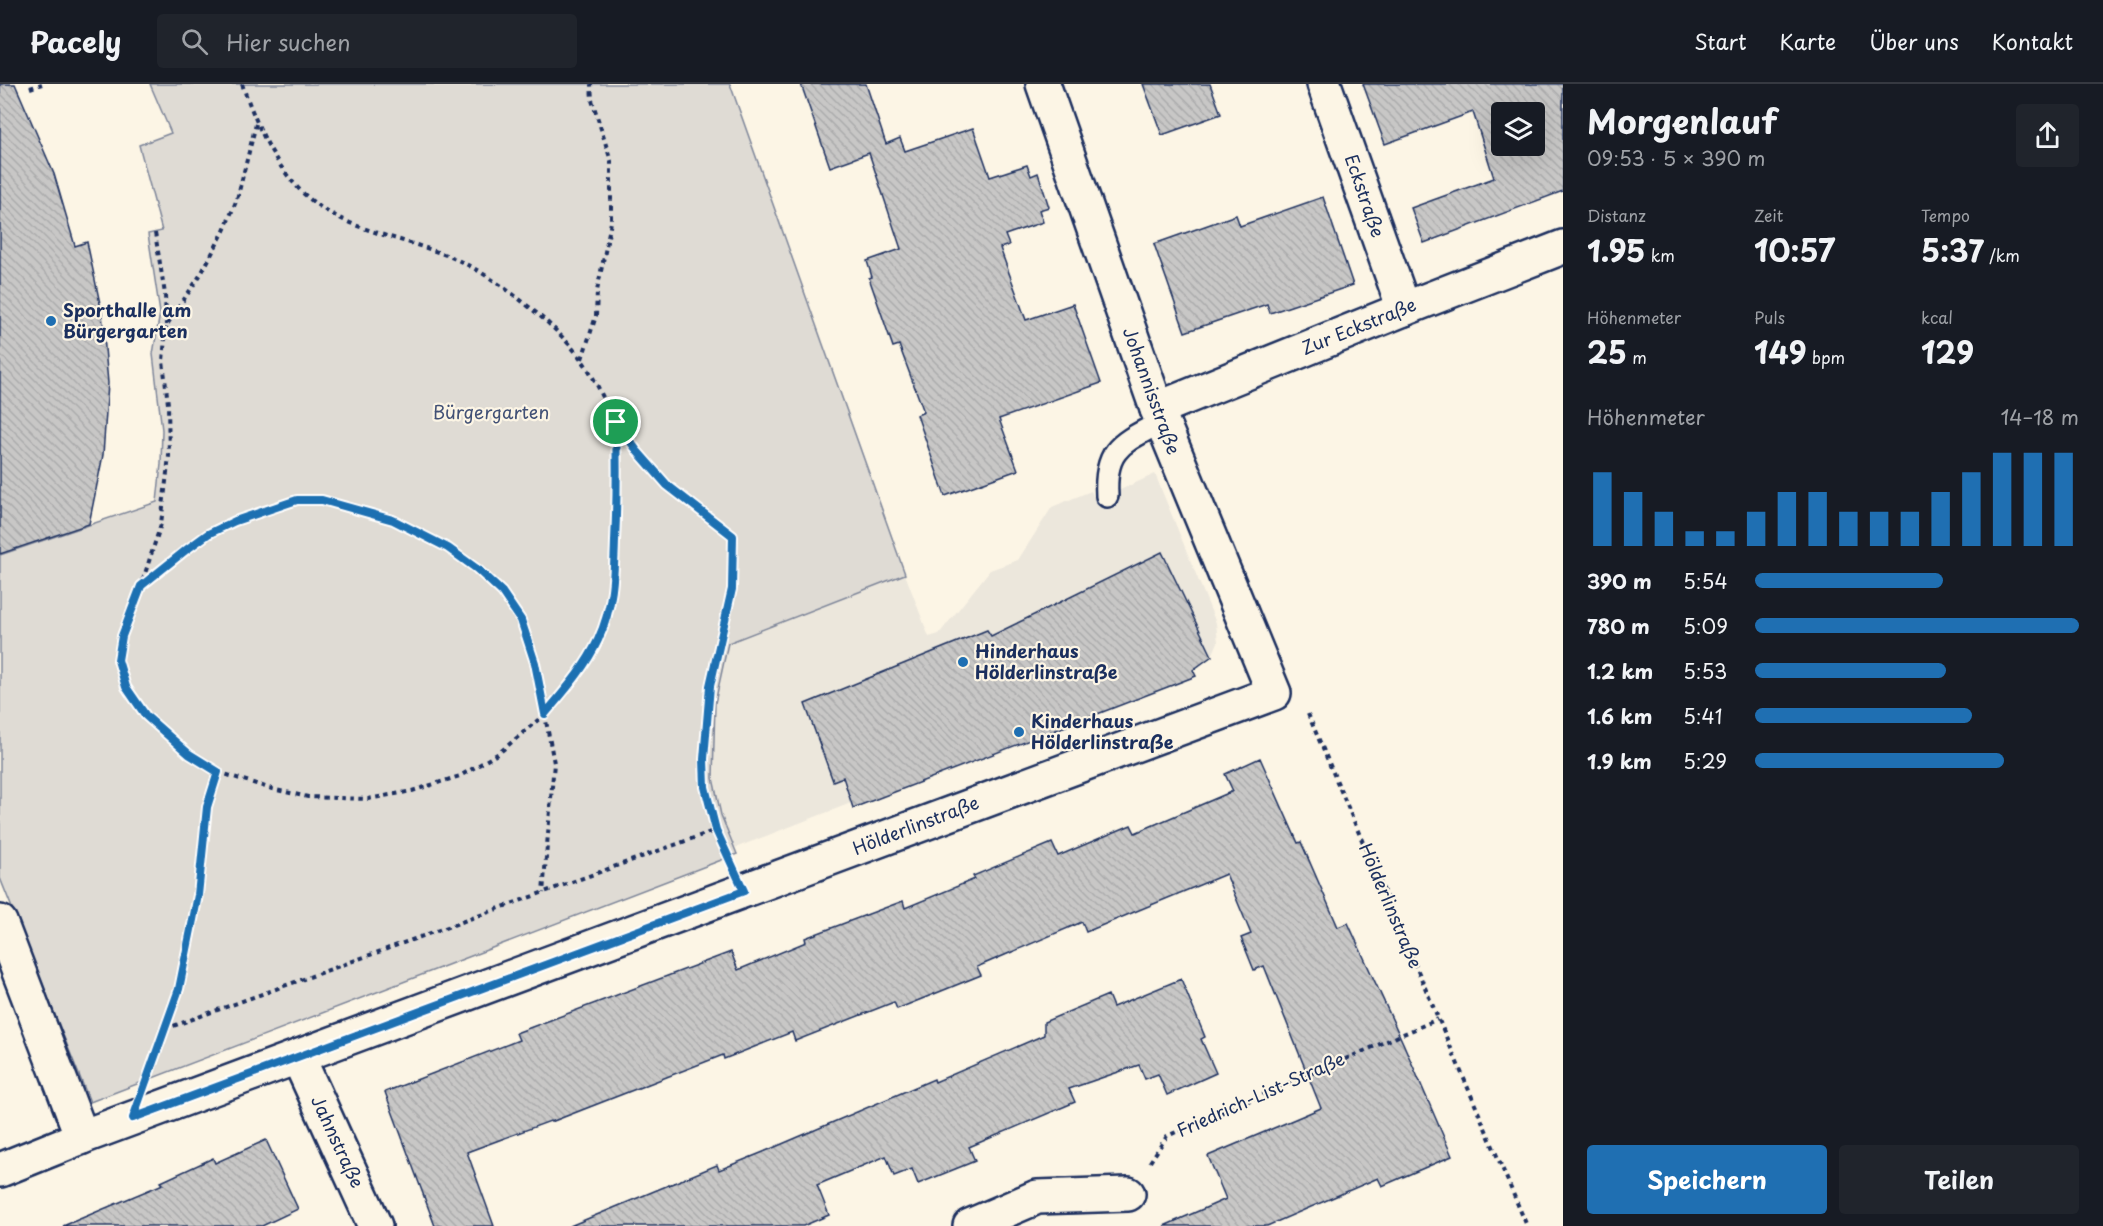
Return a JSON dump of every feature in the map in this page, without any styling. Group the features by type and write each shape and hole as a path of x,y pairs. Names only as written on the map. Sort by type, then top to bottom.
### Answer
{"street":[{"name":"Johannisstraße","path":"1043,84 1159,416 1274,693"},
{"name":"Eckstraße","path":"1324,84 1404,309"},
{"name":"Zur Eckstraße","path":"1159,416 1404,309 1563,247"},
{"name":"Hölderlinstraße","path":"0,1170 82,1137 1274,693"},
{"path":"0,922 82,1137"},
{"name":"Jahnstraße","path":"298,1058 375,1226"},
{"path":"970,1226 1037,1197 1128,1194"}],"lane":[{"path":"1107,496 1105,475 1112,455 1159,416"}],"path":[{"path":"30,88 42,84"},
{"path":"242,84 256,124 280,165 304,194 339,219 453,258 496,282 541,317 582,359 616,422 638,452 667,485 733,536 732,589 710,686 705,750 705,787 716,830 744,891"},
{"path":"582,359 596,316 597,291 611,222 611,161 592,100 591,84"},
{"path":"166,326 201,274 224,231 237,199 256,124"},
{"path":"156,232 165,294 166,326 163,361 168,404 169,456 161,524 122,636 118,660 126,687 146,716 189,754 218,772 272,789 308,797 368,799 412,791 460,776 499,753 545,714 580,674 598,640 608,614 613,588 618,486 616,422"},
{"path":"141,586 208,534 235,521 297,500 322,500 393,520 448,548 477,569 502,592 521,620 535,663 554,763 543,892"},
{"name":"Hölderlinstraße","path":"1274,693 1309,715 1527,1226"},
{"path":"133,1118 179,989 198,895 207,807 218,772"},
{"path":"165,1029 716,830"},
{"name":"Friedrich-List-Straße","path":"1128,1194 1167,1136 1438,1019"}],"shaded area":[{"path":"1155,474 1216,623 1218,642 1212,656 1161,552 991,636 987,630 805,704 833,780 841,777 851,803 735,848 721,815 713,778 715,703 728,643 905,574 929,637 939,634 990,570 1018,560 1052,507 1091,491 1096,501"}],"green space":[{"name":"Bürgergarten","path":"150,84 730,84 905,574 728,643 715,703 713,778 721,815 737,854 90,1102 0,878 0,555 157,502 162,430 153,354 160,313 148,234 162,231 139,145 171,133"}],"building":[{"name":"Sporthalle am Bürgergarten","path":"0,84 15,84 54,174 75,246 87,242 102,313 108,383 103,455 89,524 0,554"},
{"path":"801,84 866,84 886,144 900,138 905,151 973,128 990,177 1027,165 1031,176 1038,173 1049,207 1039,210 1043,222 1005,235 1009,245 1000,248 1026,320 1073,304 1101,383 999,419 1018,470 945,496 917,415 924,412 899,345 893,347 869,278 872,277 867,261 901,249 869,153 830,167"},
{"path":"1143,84 1210,84 1221,114 1162,135"},
{"path":"1363,84 1563,84 1563,191 1424,243 1411,208 1494,178 1473,112 1385,144"},
{"path":"1323,197 1353,285 1270,313 1267,304 1185,332 1154,244 1236,215 1240,226"},
{"path":"1162,552 1212,656 1193,670 1196,676 853,808 843,777 833,781 805,704 987,630 991,636"},
{"path":"1260,758 1298,843 1301,842 1338,927 1348,923 1452,1156 1382,1186 1378,1178 1267,1226 1164,1226 1226,1199 1208,1156 1321,1108 1264,966 1254,970 1241,938 1251,934 1226,874 1086,932 1082,922 977,967 981,975 897,1009 894,1002 795,1041 792,1032 724,1059 723,1055 467,1152 494,1226 435,1226 385,1092 519,1040 516,1033 731,952 738,970 806,942 805,938 903,901 905,908 1052,843 1058,856 1131,825 1135,833 1233,791 1225,774"},
{"path":"1181,979 1205,1037 1201,1039 1216,1073 1167,1095 1158,1074 1145,1079 1139,1065 1069,1089 1075,1102 969,1147 975,1161 918,1184 912,1169 894,1176 886,1156 817,1185 829,1215 803,1226 570,1226 717,1165 719,1170 934,1079 935,1082 1044,1035 1044,1022 1108,995 1113,1007"},
{"path":"266,1140 298,1209 262,1226 63,1226 163,1184 161,1182 213,1158 215,1163"}],"place":[{"name":"Sporthalle am Bürgergarten","path":"51,321"},
{"name":"Hinderhaus Hölderlinstraße","path":"963,662"},
{"name":"Kinderhaus Hölderlinstraße","path":"1019,732"}],"route":[{"path":"616,422 667,485 733,536 732,589 710,686 704,759 705,787 716,830 744,891 133,1118 179,989 198,895 207,807 218,772 189,754 146,716 126,687 118,660 122,636 141,586 208,534 235,521 297,500 322,500 393,520 448,548 477,569 502,592 521,620 535,663 545,714 580,674 598,640 608,614 613,588 616,537 618,486 616,422"}]}
